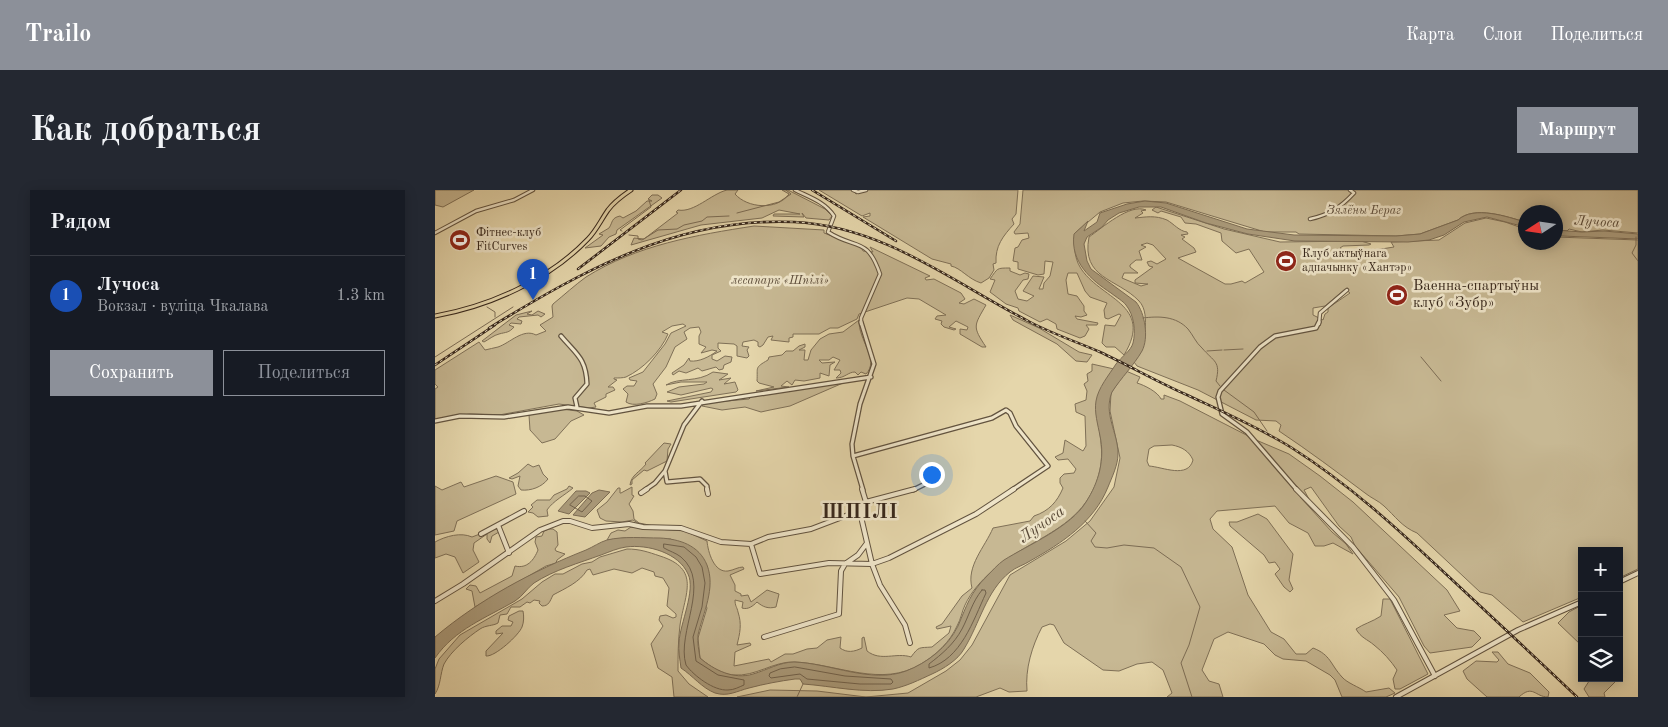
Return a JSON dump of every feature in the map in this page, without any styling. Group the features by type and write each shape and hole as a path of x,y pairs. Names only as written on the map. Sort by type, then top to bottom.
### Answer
{"main road":[{"path":"435,315 473,308 521,286 574,250 591,236 600,219 615,199 627,190"},
{"path":"606,211 619,198 631,190"}],"street":[{"path":"435,234 479,209 514,200 533,190"},
{"path":"795,190 823,205 833,213 833,220 827,230 830,234 868,249 873,255 880,274 861,318 861,325 872,353 874,364 871,378 860,404 853,444 853,456 865,502 861,510 872,564 879,585 905,624 910,643"},
{"path":"853,190 858,192 866,190"},
{"path":"1310,219 1330,215 1338,210 1354,193 1350,190"},
{"path":"1347,290 1321,313 1319,324 1316,328 1275,336 1260,347 1220,391 1218,397 1220,411 1225,417 1247,432 1297,490 1353,547 1394,600 1435,676"},
{"path":"561,336 582,356 586,368 587,384 575,398 575,404 578,408"},
{"path":"435,421 460,416 489,418 557,408 578,408 609,413 636,408 673,406 871,378"},
{"path":"641,493 655,483 665,471 684,425 702,401"},
{"path":"751,544 760,574 829,563 872,564 889,558 968,518 1048,466 1016,426 1010,413 1006,410 993,418 853,456"},
{"path":"665,471 667,482 700,479 707,486 707,494"},
{"path":"865,502 908,492 933,480"},
{"path":"435,601 509,553 540,530 563,521 570,521 592,528 629,524 643,527 681,528 721,542 751,544 768,538 811,529 861,510"},
{"path":"481,534 524,511"},
{"path":"498,525 509,553"},
{"path":"763,637 839,614 841,572 845,564 857,555 867,543"},
{"path":"1623,580 1638,573"},
{"path":"1396,697 1518,630 1578,604"}],"green space":[{"path":"435,190 474,190 443,207 435,205"},
{"path":"727,190 738,190 735,194 740,199 762,206 777,203 784,199 789,194 782,190 788,190 825,209 832,216 829,220 806,218 802,213 804,217 773,216 774,214 800,214 779,210 762,218 701,225 631,245 634,238 644,239 678,213 676,212 678,210 690,209"},
{"path":"819,190 855,190 853,191 856,194 865,190 1018,190 1016,214 1012,219 1014,224 998,246 996,263 993,264 994,270 989,278 981,283 951,266 951,264 932,259 863,217 870,216 870,213 862,216"},
{"name":"Зялёны Бераг","path":"1023,190 1638,190 1638,233 1603,230 1582,232 1569,229 1563,231 1563,205 1518,205 1518,220 1491,214 1473,213 1420,234 1396,236 1265,232 1166,202 1143,201 1123,203 1100,212 1075,233 1075,242 1076,255 1080,267 1089,278 1121,304 1129,313 1133,324 1132,338 1124,355 1115,347 1106,347 1102,343 1105,325 1115,326 1121,315 1119,314 1108,319 1105,318 1104,310 1107,303 1090,297 1085,291 1077,273 1068,273 1066,280 1068,294 1077,296 1084,306 1084,311 1087,315 1075,316 1077,319 1098,323 1097,325 1086,325 1089,329 1085,336 1080,338 1057,329 1056,324 1047,319 1040,322 1019,311 1018,308 1006,304 990,292 995,280 990,279 1000,269 1010,268 1010,271 1020,275 1029,274 1028,279 1023,280 1015,291 1018,299 1027,301 1034,296 1023,291 1033,276 1044,277 1039,289 1043,289 1044,283 1050,276 1053,262 1045,261 1044,274 1038,275 1018,269 1018,262 1013,261 1015,248 1018,247 1022,240 1029,238 1028,233 1015,234 1014,232 1020,224"},
{"path":"652,195 658,195 662,198 617,230 616,234 609,237 601,246 585,248 603,235 599,234 609,228 615,218 620,216 623,218 636,211 647,201 652,201 648,199"},
{"path":"1156,207 1224,229 1280,242 1361,241 1371,244 1343,246 1340,248 1345,252 1356,253 1394,247 1391,242 1439,240 1465,223 1486,218 1518,227 1518,250 1563,250 1563,237 1638,240 1638,569 1623,576 1623,547 1578,547 1578,599 1523,622 1492,595 1480,592 1417,533 1403,524 1382,504 1279,431 1281,425 1276,421 1256,420 1198,390 1137,366 1134,362 1142,350 1144,340 1144,311 1139,301 1103,276 1090,261 1088,251 1089,237 1101,228 1124,213 1139,209 1146,210 1141,211 1143,213 1135,218 1163,218 1187,232 1188,234 1181,235 1185,237 1182,239 1194,248 1196,252 1178,258 1225,284 1242,281 1245,283 1264,272 1249,249 1236,253 1222,241 1221,233 1196,224 1185,223 1181,217 1161,211 1158,213 1152,210","holes":["1147,243 1153,245 1166,259 1157,264 1151,261 1147,262 1149,266 1153,267 1135,280 1135,283 1148,284 1141,286 1122,278 1124,273 1138,273 1130,265 1136,260 1142,260 1139,251 1146,247 1141,245","1345,289 1350,293 1328,308 1328,312 1323,320 1313,315 1313,308 1325,306"]},
{"name":"лесапарк «Шпілі»","path":"754,226 824,230 824,233 861,247 863,251 873,252 870,247 930,276 925,278 926,280 934,279 961,293 965,299 959,303 964,304 974,299 986,305 976,326 978,335 986,347 982,347 960,334 960,329 967,330 968,327 956,321 949,327 956,329 954,330 944,327 941,324 942,321 935,319 937,316 946,315 919,299 907,298 859,314 857,319 838,328 830,328 819,334 793,334 793,337 789,338 789,342 771,340 773,336 768,337 760,347 758,342 754,340 743,342 742,346 749,347 747,350 749,356 747,358 737,356 737,346 734,344 718,343 718,348 721,351 712,355 712,359 717,361 725,356 732,357 731,362 724,365 723,369 719,370 716,367 702,371 698,368 686,373 679,371 673,375 672,373 684,365 689,358 690,361 700,360 717,351 712,350 701,353 706,347 699,344 701,332 699,327 690,328 684,332 687,339 675,347 666,367 653,384 657,394 655,399 636,404 626,402 628,394 623,389 627,386 634,386 637,381 630,380 629,378 643,372 665,344 671,333 686,326 683,324 672,326 662,332 668,334 656,353 632,374 614,378 617,380 608,387 613,387 615,390 594,403 596,407 589,408 559,404 499,415 470,414 435,419 435,389 438,387 435,384 435,370 479,342 485,350 503,345 526,333 536,335 546,331 540,325 553,317 553,304 586,277 605,266 646,249 710,233"},
{"path":"532,311 527,314 532,315 538,311 545,314 541,317 538,315 519,317 517,319 522,321 521,324 511,323 509,325 514,327 511,330 495,335 484,342 482,341 516,315"},
{"path":"1010,315 1039,328 1079,352 1092,355 1087,362 1076,361 1057,344 1013,320"},
{"path":"859,320 871,362 866,374 861,372 858,375 853,372 836,378 841,373 840,370 834,370 840,360 833,357 829,360 819,360 822,363 835,362 830,365 829,376 820,373 820,378 804,381 795,380 792,385 787,381 781,386 789,387 756,391 774,387 757,381 758,368 769,357 782,355 786,351 793,351 805,344 805,347 799,350 805,350 804,360 808,360 811,350 820,339 829,334 843,332"},
{"path":"1092,364 1114,369 1101,390 1096,404 1102,456 1099,476 1091,494 1071,519 1016,553 987,575 970,596 954,632 946,643 927,660 906,671 891,674 859,673 811,664 787,662 749,674 733,675 720,671 711,667 700,658 698,638 707,608 671,539 624,538 607,540 611,533 618,530 625,531 631,527 685,531 707,541 710,556 719,569 728,571 743,567 744,569 730,575 735,585 735,591 741,594 741,596 748,595 751,602 767,590 779,594 776,607 773,608 766,607 757,602 750,607 742,608 743,602 735,600 740,625 737,645 750,643 751,645 735,652 734,666 769,659 771,662 785,654 817,648 827,640 841,637 840,648 845,651 862,648 862,638 864,637 867,651 872,654 878,656 911,657 918,649 932,647 949,633 951,626 937,629 936,627 942,624 962,596 972,588 971,580 974,564 993,528 1030,521 1034,516 1055,502 1063,488 1060,478 1064,474 1074,473 1076,469 1068,459 1058,460 1055,457 1063,453 1065,440 1083,451 1086,446 1085,416 1076,412 1075,404 1086,400 1087,391 1084,384 1088,381 1087,374 1092,371"},
{"path":"1126,371 1140,377 1137,383 1154,391 1161,399 1164,399 1164,395 1180,401 1256,440 1289,454 1320,476 1353,502 1447,590 1460,611 1444,615 1457,628 1474,631 1481,638 1472,647 1430,653 1424,646 1399,597 1355,546 1351,537 1339,526 1311,487 1304,490 1309,499 1300,497 1332,532 1346,544 1353,554 1333,543 1315,546 1308,533 1289,523 1275,506 1217,511 1210,519 1213,529 1232,547 1248,595 1271,632 1284,639 1296,654 1306,654 1313,648 1319,651 1327,657 1344,679 1366,692 1389,688 1395,693 1386,697 1342,697 1335,680 1330,675 1306,661 1283,659 1275,655 1264,644 1228,632 1214,639 1202,670 1209,681 1219,684 1223,697 1167,697 1172,693 1163,670 1152,662 1137,664 1119,671 1103,670 1064,643 1054,625 1050,624 1042,627 1032,650 1027,674 1027,691 1009,692 1000,688 976,697 866,697 908,693 946,671 960,660 972,645 1010,575 1066,541 1090,521 1114,487 1120,458 1110,411 1111,393","holes":["1172,445 1182,448 1187,452 1193,460 1190,466 1181,471 1149,466 1147,461 1149,449 1154,446"]},
{"path":"713,372 728,374 719,380 731,378 724,384 735,382 738,390 736,392 671,402 667,401 711,392 713,389 711,388 681,395 667,392 679,387 707,382 681,382 666,385 677,381 701,378"},
{"path":"843,383 790,406 761,412 745,407 722,410 702,406 705,403 749,399 752,396"},
{"path":"561,409 577,411 584,415 571,421 555,439 542,443 530,430 529,415"},
{"path":"664,443 671,444 668,449 667,461 647,471 644,470 632,480"},
{"path":"528,464 533,467 539,465 543,474 548,479 536,488 521,490 518,486 520,476 512,479 509,478"},
{"path":"496,476 513,482 516,494 457,521 454,531 435,535 435,486 442,490 461,482 464,487"},
{"path":"569,486 573,488 547,510 548,516 538,517 528,512 533,507 531,505 537,500 550,500 554,495 567,489"},
{"path":"632,487 632,495 634,496 629,504 633,511 634,519 639,523 654,526 641,525 633,520 622,522 606,521 600,518 597,510 607,502 618,488 620,488 621,493"},
{"path":"1258,514 1267,519 1293,554 1289,580 1293,589 1290,592 1275,574 1280,569 1275,562 1269,563 1264,555 1230,526 1229,522 1237,522"},
{"path":"497,529 499,532 492,536 490,543 487,539 487,534 474,543 473,550 479,562 463,573 455,557 446,554 435,558 435,542 453,535 472,537"},
{"path":"549,529 557,532 558,545 555,549 556,551 565,554 556,563 546,566 475,607 472,591 466,589 470,585 476,586 480,593 512,576 515,566 526,565 532,560 538,550 535,542 536,537 542,536 544,531"},
{"path":"627,549 648,552 673,561 686,575 687,593 679,631 678,671 689,684 708,697 674,697 672,677 658,668 651,644 663,626 659,620 660,616 666,615 673,618 676,617 676,614 667,606 669,588 663,578 655,576 654,572 642,568 632,573 614,569 593,575 590,569 577,581 553,595 546,605 542,606 539,603 540,601 534,600 520,607 511,607 507,614 500,615 498,623 480,629 451,654 444,664 435,694 435,669 439,659 460,635 522,599 555,574 563,574 582,564"},
{"path":"1383,599 1390,599 1428,674 1400,689 1395,689 1393,679 1397,670 1395,667 1384,654 1356,629 1381,616"},
{"path":"1578,607 1578,642 1558,623 1569,612"},
{"path":"523,611 524,617 520,631 501,649 486,656 486,651 503,633 496,634 496,631 502,626 511,626 513,622 508,620 509,616"},
{"path":"1492,652 1498,652 1508,664 1530,673 1549,692 1548,697 1531,691 1519,697 1487,697 1467,679 1463,671 1476,661 1497,662 1499,660"},
{"path":"1588,682 1615,682 1604,693 1605,697 1589,697 1584,689"},
{"path":"770,690 817,691 866,697 737,697"}],"water":[{"path":"1145,201 1166,203 1247,229 1294,235 1396,236 1420,234 1473,213 1501,215 1518,220 1518,225 1487,217 1464,222 1444,235 1429,240 1408,242 1295,241 1248,234 1206,223 1161,207 1139,207 1119,213 1108,220 1102,227 1087,237 1084,244 1087,261 1091,269 1136,302 1142,312 1146,333 1142,351 1112,392 1110,400 1109,408 1116,438 1118,458 1108,487 1094,511 1076,530 1054,547 1012,570 1002,580 989,598 970,639 958,657 941,670 913,683 893,689 871,691 803,684 800,679 795,679 760,685 728,694 710,691 681,668 679,645 689,598 690,581 688,574 678,560 670,555 653,549 635,546 613,550 542,578 515,601 461,632 435,658 435,637 470,610 508,587 546,567 604,541 613,539 660,538 688,544 699,552 707,565 710,583 708,600 698,635 700,658 725,673 746,676 794,662 879,675 906,671 922,664 949,641 981,582 1004,560 1070,520 1086,502 1094,486 1100,470 1102,453 1095,410 1097,396 1116,364 1132,346 1134,328 1133,318 1126,305 1096,282 1083,269 1075,253 1074,234 1088,221 1084,231 1097,222 1100,213 1127,204"},
{"path":"1563,231 1638,234 1638,239 1563,236"},
{"path":"599,490 610,492 585,517 573,515 592,493"},
{"path":"576,491 590,493 569,514 558,511"}],"waterway":[{"path":"737,213 779,202 791,194 786,190"},
{"path":"622,231 620,230 651,207 649,200"},
{"path":"629,235 638,236 638,239 642,240 658,230 677,229 684,225 702,221 707,217 729,216"},
{"path":"1636,237 1636,245 1632,253 1638,261"},
{"path":"487,307 495,312 495,317"},
{"path":"435,357 513,307"},
{"path":"1143,318 1173,319 1188,329 1217,365 1216,381 1220,386"},
{"path":"1224,350 1243,349"},
{"path":"1207,351 1222,350"},
{"path":"1421,357 1441,381"},
{"path":"1224,390 1254,412 1267,431"},
{"path":"1085,521 1096,533 1091,541 1095,547 1107,548 1124,545 1154,548 1181,567 1200,607 1189,645 1181,663 1192,697"},
{"path":"797,697 803,684"}],"railway":[{"path":"578,269 681,190"},
{"path":"812,190 896,241"},
{"path":"489,328 560,286 634,251 672,238 711,228 751,223 794,222 827,226 858,234 888,245 917,259 1030,322 1111,357 1163,384 1253,426 1292,448 1334,477 1392,525 1577,697"},
{"path":"435,365 495,325"}],"place":[{"name":"Фітнес-клуб FitCurves","path":"460,240"},
{"name":"Клуб актыўнага адпачынку «Хантэр»","path":"1286,261"},
{"name":"Ваенна-спартыўны клуб «Зубр»","path":"1397,295"},
{"name":"Лучоса","path":"533,300"}],"district":[{"name":"ШПІЛІ","path":"860,513"}]}
